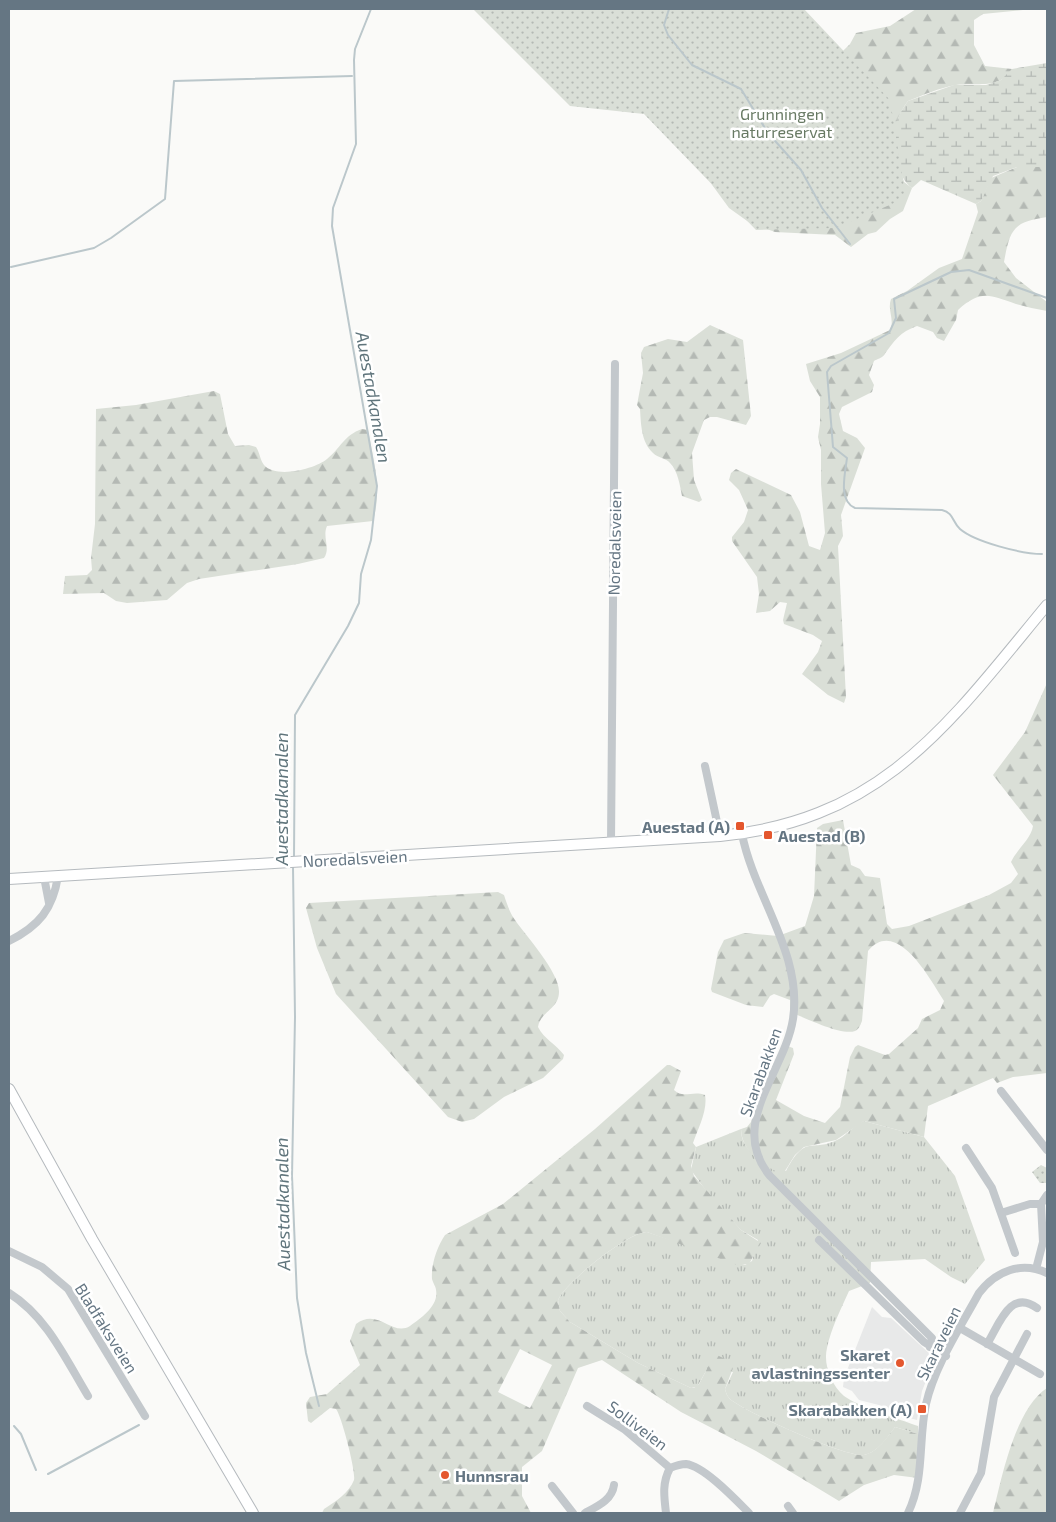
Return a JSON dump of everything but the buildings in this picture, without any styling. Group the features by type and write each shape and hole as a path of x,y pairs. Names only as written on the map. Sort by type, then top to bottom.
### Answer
{"main road":[{"name":"Noredalsveien","path":"9,879 720,836 742,834 791,823 831,809 892,774 919,752 948,722 1047,605"},
{"path":"9,1089 102,1256 253,1513"}],"street":[{"name":"Noredalsveien","path":"611,843 615,364"},
{"path":"706,766 720,836"},
{"name":"Skarabakken","path":"742,834 750,864 791,971 794,999 793,1019 786,1045 757,1114 754,1134 758,1157 770,1176 932,1338 930,1347"},
{"path":"9,941 32,928 44,914 55,895 58,876"},
{"path":"44,877 49,903"},
{"path":"1001,1091 1047,1150"},
{"path":"966,1148 987,1177 1015,1253"},
{"path":"1036,1269 1043,1242 1041,1204 1047,1195"},
{"path":"1001,1213 1030,1204 1041,1204"},
{"path":"819,1240 930,1347 946,1356"},
{"name":"Bladfaksveien","path":"9,1251 42,1267 68,1290 145,1416"},
{"name":"Skaraveien","path":"908,1513 917,1493 926,1407 933,1382 960,1328 986,1283 997,1275 1015,1268 1036,1269 1047,1274"},
{"path":"9,1293 37,1315 49,1331 88,1396"},
{"path":"987,1344 1010,1306 1017,1301 1024,1301 1037,1308"},
{"path":"960,1328 1040,1374"},
{"path":"960,1513 978,1481 994,1397 1027,1334"},
{"name":"Solliveien","path":"587,1406 624,1429 670,1468"},
{"name":"Solliveien","path":"670,1468 686,1464 695,1468 722,1487 749,1513"},
{"name":"Solliveien","path":"666,1513 664,1483 670,1468"},
{"path":"585,1513 609,1498 613,1493 614,1485"},
{"path":"552,1486 573,1513"},
{"path":"788,1506 793,1513"}],"shaded area":[{"path":"872,1307 882,1317 891,1318 932,1356 930,1371 922,1391 917,1420 890,1413 879,1405 859,1400 852,1391 843,1387 844,1378"}],"green space":[{"name":"Grunningen naturreservat","path":"473,9 804,9 890,100 906,198 836,228 756,230 644,114 570,106"},
{"path":"916,9 1032,9 983,14 974,20 974,45 985,66 1012,69 1007,76 987,84 956,85 908,101 901,112 895,131 896,150 904,182 912,188 903,211 890,219 876,232 868,234 851,247 835,235 775,232 750,223 729,208 710,182 850,44 856,33 890,26"},
{"path":"1047,63 1047,167 1017,167 993,176 981,201 976,204 921,180 912,188 907,184 897,164 893,134 899,116 908,101 954,85 986,85 1001,80 1012,69"},
{"path":"1017,167 1047,167 1047,217 1027,222 1015,229 1008,242 1004,262 1016,278 1047,302 1047,311 992,296 980,296 966,303 958,310 956,320 944,341 937,338 933,332 917,326 911,328 891,345 883,356 874,361 869,375 874,385 872,392 842,407 839,414 843,431 857,438 865,448 841,515 843,536 838,546 846,697 844,703 828,695 802,674 818,652 822,641 813,635 784,624 783,620 787,603 780,602 770,611 756,613 759,594 757,577 732,541 732,537 744,522 748,510 739,490 729,480 731,473 736,469 791,495 800,512 809,546 820,550 825,533 821,484 821,450 818,437 820,397 810,381 806,364 841,353 890,330 892,322 891,299 907,291 939,268 962,259 978,212 976,204 981,201 991,178"},
{"path":"710,325 743,340 751,416 746,425 717,417 710,417 704,420 692,453 694,480 702,500 699,502 682,496 673,466 649,449 641,427 640,409 637,405 643,373 641,353 644,347 668,339 687,342"},
{"path":"214,391 220,394 228,434 235,446 249,445 256,447 264,465 277,471 296,471 321,463 351,435 362,429 368,430 377,487 376,510 373,521 327,526 325,534 327,550 324,558 298,564 199,579 187,583 167,600 127,603 116,601 104,593 63,594 65,576 87,575 92,570 91,558 95,524 96,409 136,405"},
{"path":"1047,683 1047,1073 1013,1077 997,1083 993,1078 928,1106 924,1137 864,1121 836,1140 804,1147 795,1155 783,1174 768,1167 749,1151 742,1137 741,1129 747,1127 751,1122 767,1077 787,1046 793,1048 794,1054 776,1100 804,1116 825,1123 840,1107 850,1057 855,1047 858,1045 885,1055 889,1054 918,1028 922,1019 940,1010 944,1001 912,955 901,946 890,941 879,942 868,951 862,1021 855,1031 849,1032 833,1029 793,1013 790,1011 790,1000 774,994 770,996 763,1007 746,1005 712,992 718,952 724,940 744,933 778,936 805,926 814,896 817,828 823,824 843,820 851,865 860,869 865,876 880,878 887,924 892,929 909,926 989,895 1011,883 1018,874 1011,862 1030,835 1033,826 993,775 1025,732"},
{"path":"498,892 504,895 513,917 542,955 558,984 559,992 556,1003 539,1022 538,1027 543,1035 564,1055 563,1059 543,1078 504,1097 474,1119 462,1122 448,1117 336,994 317,948 306,908 309,903"},
{"path":"667,1065 681,1071 674,1090 681,1094 696,1093 705,1095 706,1101 700,1126 693,1143 696,1147 691,1166 694,1176 741,1230 761,1243 749,1264 737,1265 647,1232 638,1234 598,1259 563,1292 558,1300 560,1311 570,1322 638,1363 691,1388 699,1384 715,1354 725,1359 733,1368 725,1389 730,1399 755,1414 838,1449 864,1455 874,1451 882,1444 895,1427 918,1434 918,1478 894,1475 864,1485 839,1501 756,1451 681,1412 602,1360 578,1368 542,1451 522,1467 522,1496 531,1513 322,1513 324,1509 337,1500 352,1485 354,1480 353,1467 345,1433 336,1409 330,1408 311,1423 308,1421 306,1403 310,1397 327,1394 360,1365 350,1341 356,1324 371,1319 397,1328 403,1328 410,1326 419,1319 435,1301 436,1290 432,1279 432,1267 439,1245 445,1235 503,1204 595,1129","holes":["520,1349 552,1365 530,1408 498,1392"]},
{"path":"864,1121 924,1137 955,1176 985,1260 965,1284 925,1259 871,1262 870,1283 849,1291 834,1326 827,1348 826,1361 829,1374 835,1386 844,1396 859,1404 918,1426 918,1434 895,1427 882,1444 874,1451 864,1455 838,1449 755,1414 730,1399 725,1389 733,1372 706,1371 697,1387 691,1388 638,1363 570,1322 560,1311 558,1300 573,1282 598,1259 638,1234 647,1232 745,1265 752,1261 758,1240 741,1230 712,1199 691,1170 696,1147 741,1129 742,1138 750,1151 763,1160 786,1171 793,1159 804,1148 839,1139"},
{"path":"1041,1165 1047,1168 1047,1183 1040,1183 1032,1172"},
{"path":"1047,1388 1047,1513 993,1513 1011,1445 1018,1427 1026,1411"}],"waterway":[{"name":"Auestadkanalen","path":"294,857 295,715 348,626 359,603 361,574 371,540 377,486 332,226 333,208 356,144 355,49 371,9"},
{"path":"669,9 664,25 668,35 692,65 741,89 768,133 801,170 822,208 850,244"},
{"path":"11,267 94,248 165,199 174,81 352,76"},
{"path":"1042,554 1011,550 987,543 960,529 946,511 855,508 850,504 844,493 847,458 833,447 827,372 831,366 889,333 896,318 894,299 951,272 969,270 1047,298"},
{"name":"Auestadkanalen","path":"293,867 295,1017 292,1176 297,1298 306,1353 319,1406"},
{"path":"48,1474 139,1425"},
{"path":"14,1426 21,1434 36,1470"}],"place":[{"name":"Auestad (A)","path":"740,826"},
{"name":"Auestad (B)","path":"768,835"},
{"name":"Skaret avlastningssenter","path":"900,1363"},
{"name":"Skarabakken (A)","path":"922,1409"},
{"name":"Hunnsrau","path":"445,1475"}]}
